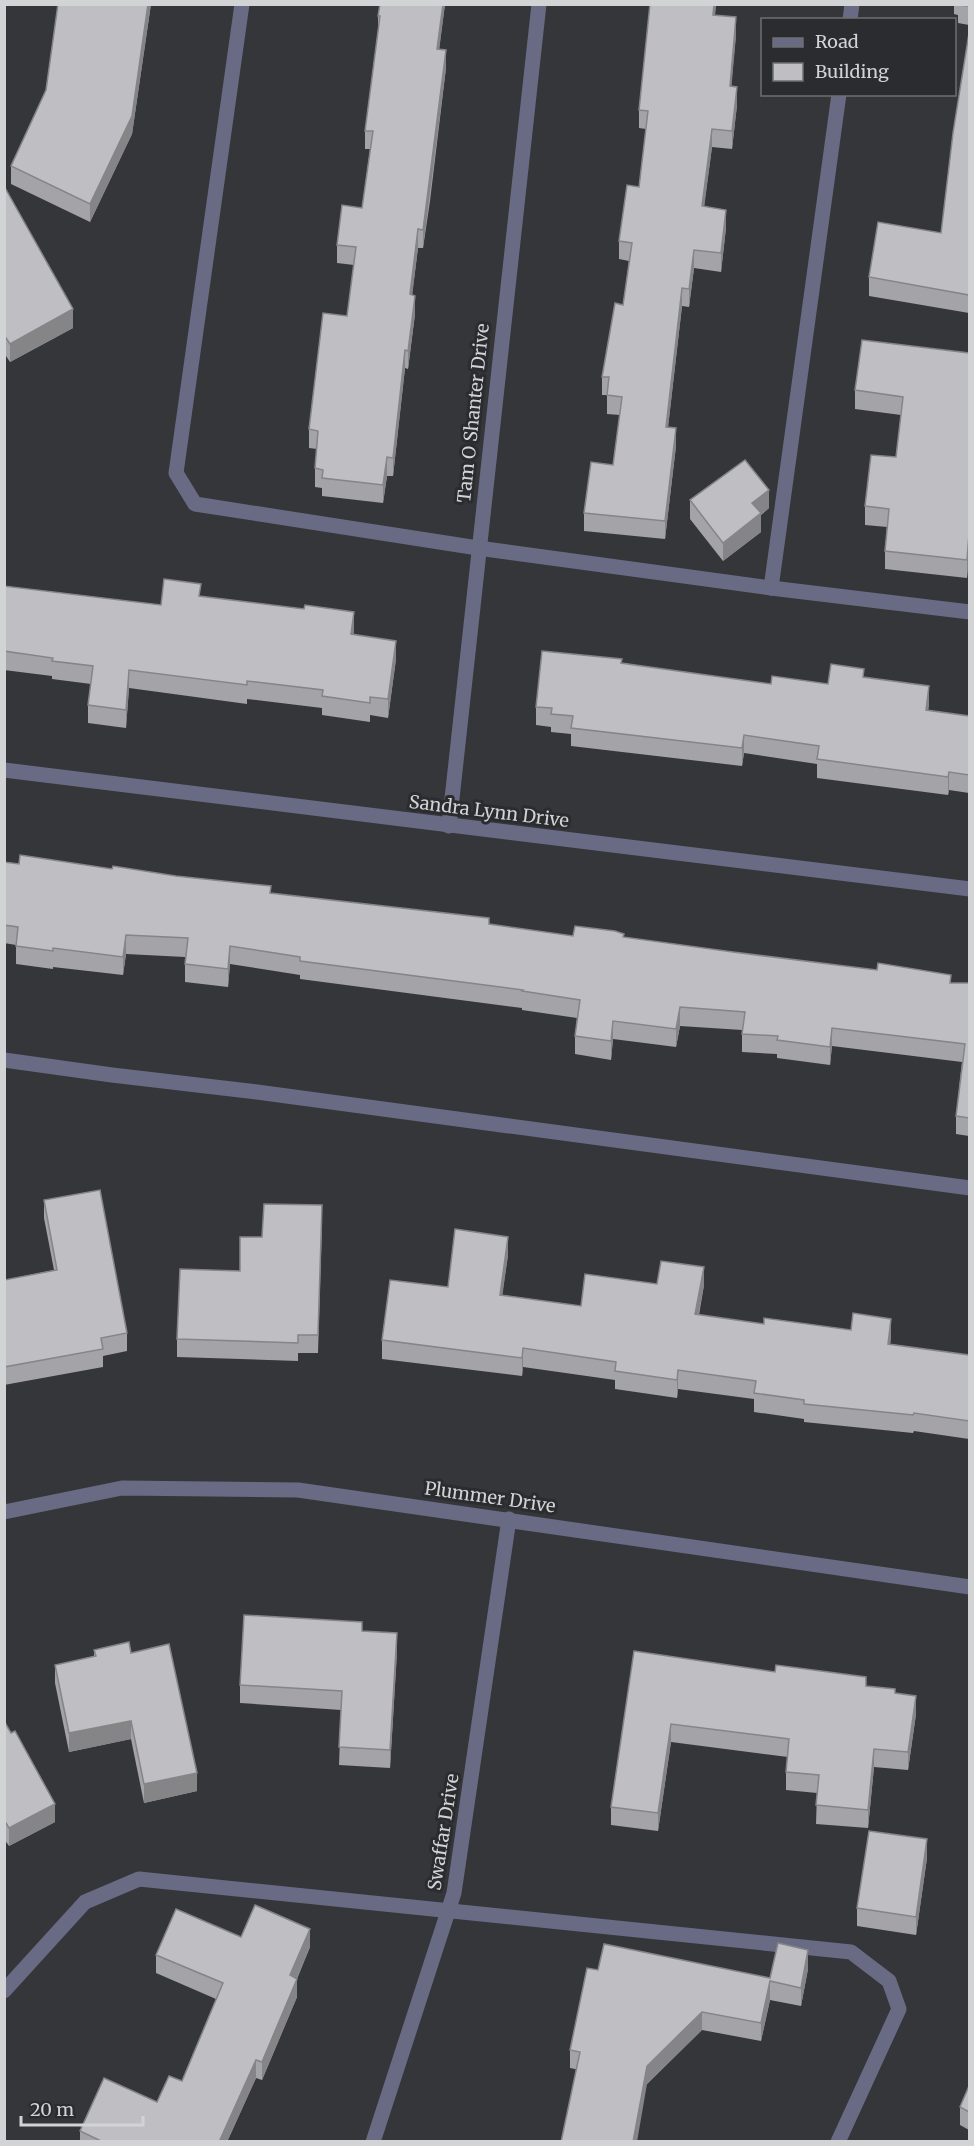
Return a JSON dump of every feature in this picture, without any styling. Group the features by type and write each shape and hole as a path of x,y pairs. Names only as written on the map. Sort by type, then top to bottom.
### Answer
{"street":[{"path":"242,4 176,473 195,504 478,548 969,612"},
{"name":"Tam O Shanter Drive","path":"449,826 539,4"},
{"path":"771,588 839,96"},
{"name":"Sandra Lynn Drive","path":"4,770 969,889"},
{"path":"4,1060 969,1188"},
{"name":"Plummer Drive","path":"4,1512 122,1488 298,1490 969,1587"},
{"name":"Swaffar Drive","path":"373,2142 454,1893 509,1519"},
{"path":"4,1991 85,1902 139,1879 851,1952 890,1981 899,2009 838,2142"}],"building":[{"path":"58,4 148,4 132,116 90,204 11,166 46,90"},
{"path":"380,4 443,4 437,49 446,50 423,230 418,229 410,294 415,296 408,351 405,350 393,458 387,457 383,485 322,478 323,470 315,468 318,431 309,429 323,313 347,316 356,247 337,245 342,205 362,208 373,131 365,131"},
{"path":"650,4 714,4 713,15 736,17 730,86 737,87 732,131 712,129 702,206 726,210 721,253 694,250 689,289 682,288 666,427 676,428 665,521 584,513 591,462 613,465 622,397 607,395 609,377 602,377 615,303 623,305 632,243 619,241 627,185 639,187 648,111 639,110"},
{"path":"969,33 969,295 869,277 878,222 941,233 953,133"},
{"path":"4,186 73,309 10,344 4,335"},
{"path":"862,340 969,353 967,560 885,551 889,509 865,506 871,455 896,457 903,397 855,390"},
{"path":"745,460 769,490 752,503 761,513 723,543 690,500"},
{"path":"164,579 201,584 199,596 304,609 305,605 354,612 351,634 396,641 388,699 370,697 370,703 322,696 323,690 247,681 247,685 129,670 126,710 88,705 93,666 52,661 53,658 4,651 4,586 161,605"},
{"path":"542,651 622,659 621,663 771,684 772,676 828,684 831,664 864,669 863,677 929,686 926,710 969,716 969,775 949,772 948,777 817,759 819,746 744,735 742,748 571,728 573,716 551,714 552,708 536,707"},
{"path":"20,855 112,869 113,866 176,876 271,886 270,893 489,918 489,924 573,936 575,926 615,931 624,934 623,937 733,952 877,970 878,963 951,975 950,983 969,983 969,1118 956,1116 965,1044 832,1028 830,1047 777,1040 778,1036 742,1034 745,1012 680,1007 676,1029 613,1021 611,1041 575,1036 580,1000 523,990 300,961 300,957 230,946 228,969 185,964 188,938 126,935 123,957 16,946 18,927 4,925 4,862 19,864"},
{"path":"100,1190 127,1333 101,1338 103,1349 4,1367 4,1280 57,1270 44,1200"},
{"path":"264,1204 322,1205 318,1335 298,1335 298,1343 177,1339 180,1269 240,1271 240,1237 262,1237"},
{"path":"455,1229 508,1237 500,1295 581,1306 585,1274 657,1284 661,1261 704,1267 695,1314 764,1324 764,1318 851,1330 853,1313 891,1319 888,1344 969,1355 969,1421 914,1413 913,1415 804,1404 804,1400 754,1393 756,1381 678,1370 677,1380 615,1371 616,1362 523,1348 522,1358 382,1340 390,1280 448,1287"},
{"path":"244,1615 362,1622 362,1631 397,1633 390,1750 339,1747 342,1691 240,1685"},
{"path":"129,1642 131,1653 169,1644 197,1773 144,1784 131,1721 69,1733 55,1665 96,1656 94,1650"},
{"path":"634,1651 775,1672 776,1665 866,1677 866,1686 895,1689 895,1693 916,1696 908,1752 874,1749 868,1810 816,1805 819,1775 786,1772 789,1739 671,1724 658,1813 611,1807"},
{"path":"4,1721 11,1733 15,1731 55,1804 9,1828 4,1820"},
{"path":"869,1831 927,1839 916,1917 857,1908"},
{"path":"255,1905 310,1929 290,1975 297,1979 262,2062 256,2060 219,2142 103,2142 80,2131 104,2078 157,2102 169,2076 182,2081 223,1983 156,1955 176,1909 241,1937"},
{"path":"778,1943 808,1950 801,1988 770,1981 761,2023 702,2012 647,2066 633,2142 561,2142 580,2052 570,2050 587,1968 598,1970 604,1944 770,1978"},
{"path":"969,2086 969,2112 960,2107"}]}
